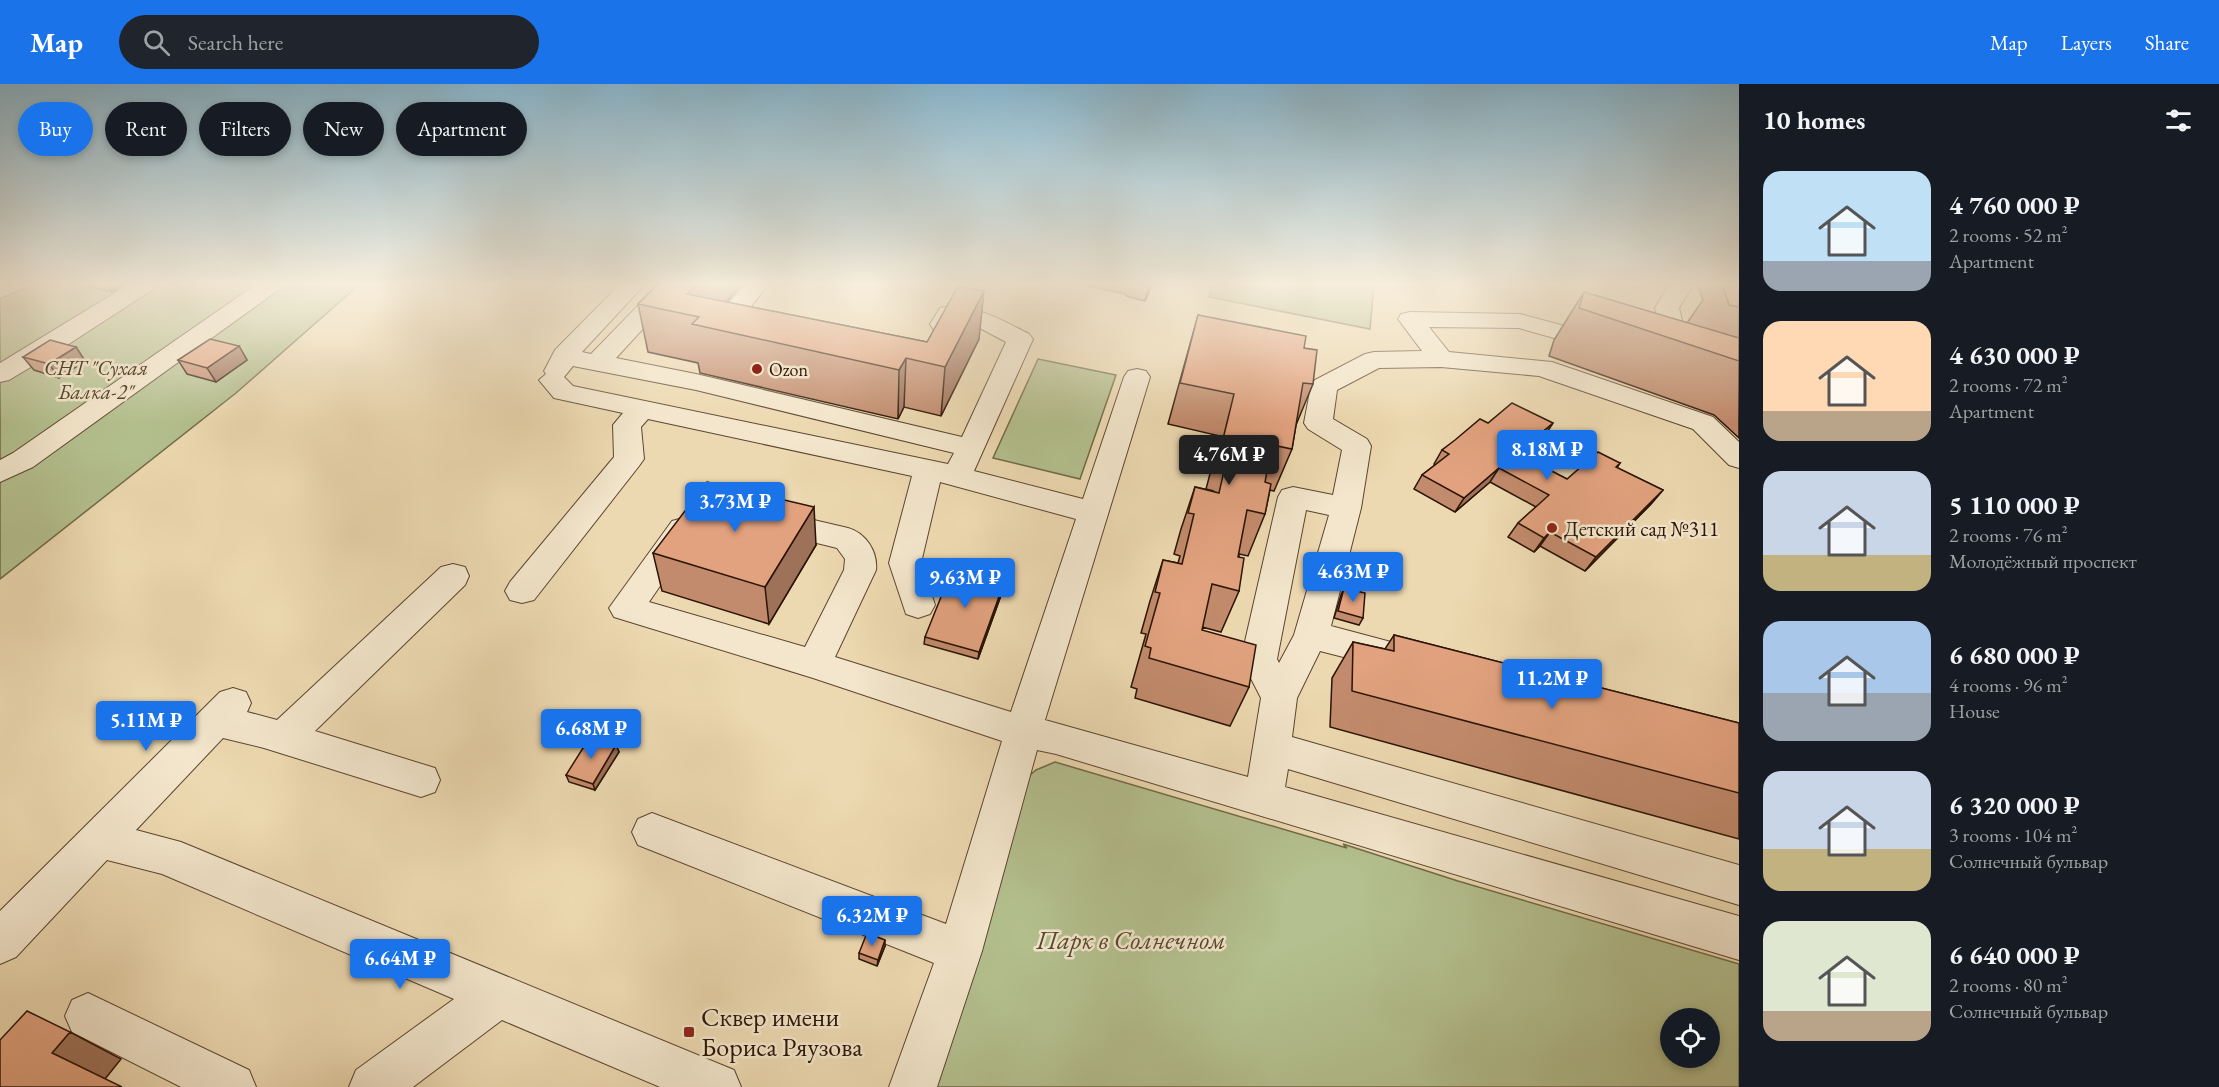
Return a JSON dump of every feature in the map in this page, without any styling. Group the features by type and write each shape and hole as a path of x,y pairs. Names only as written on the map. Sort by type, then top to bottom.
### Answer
{"street":[{"path":"0,374 74,330"},
{"path":"0,472 23,460 207,330"},
{"path":"552,376 593,330"},
{"path":"597,363 629,330"},
{"path":"719,330 753,338"},
{"path":"931,343 939,330"},
{"path":"918,605 905,563 942,473 971,448 1020,339 1003,330"},
{"path":"1418,330 1441,359"},
{"path":"1552,330 1623,349"},
{"path":"1672,330 1679,364"},
{"path":"1264,798 1279,698 1311,635 1346,507 1357,446 1318,423 1324,386 1374,360 1441,359 1543,368 1703,423 1739,458"},
{"path":"552,376 597,363 696,382 971,448"},
{"path":"552,376 564,392 942,473 1095,513"},
{"path":"913,1087 960,951 1023,732 1137,377"},
{"path":"671,415 696,382"},
{"path":"522,591 629,459 627,425 642,409"},
{"path":"1279,698 1259,659 1293,497 1346,507"},
{"path":"702,504 626,608 814,664 1023,732 1056,738 1739,938"},
{"path":"747,515 848,539 861,558 860,570 814,664"},
{"path":"283,738 453,576"},
{"path":"1311,635 1427,664"},
{"path":"0,942 224,712 283,738 420,780"},
{"path":"1272,748 1739,885"},
{"path":"652,832 960,951"},
{"path":"101,840 166,856 717,1087"},
{"path":"373,1087 496,996"},
{"path":"88,1016 232,1087"}],"green space":[{"name":"СНТ \"Сухая Балка-2\"","path":"0,330 308,330 236,393 0,579"},
{"path":"1038,359 1116,375 1080,479 993,458"},
{"name":"Парк в Солнечном","path":"1055,762 1347,848 1343,844 1458,881 1739,964 1739,1087 936,1087 1022,782 1036,770"}],"building":[{"path":"718,330 866,330 927,342 934,330 964,330 945,367 906,358 899,370"},
{"path":"1194,330 1274,330 1306,336 1304,348 1317,350 1313,384 1303,383 1292,449 1272,445 1265,482 1271,484 1265,514 1247,510 1238,557 1244,558 1239,591 1212,584 1202,630 1256,645 1249,687 1149,658 1151,648 1145,646 1160,593 1155,592 1163,560 1182,564 1194,514 1188,513 1195,487 1219,493 1229,449 1221,447 1234,394 1180,383"},
{"path":"1645,330 1711,330 1739,338 1739,361"},
{"path":"210,339 239,346 207,368 178,360"},
{"path":"50,340 76,347 49,364 23,357"},
{"path":"1512,403 1553,423 1517,453 1567,479 1598,452 1620,463 1616,467 1663,490 1596,557 1550,532 1544,538 1518,523 1549,495 1499,468 1464,498 1422,475 1449,454 1442,450 1480,419 1488,423"},
{"path":"707,482 814,507 765,587 653,553"},
{"path":"953,567 1005,580 979,652 925,637"},
{"path":"1344,588 1365,593 1363,618 1338,611"},
{"path":"1394,635 1739,723 1739,793 1352,691 1353,642 1394,651"},
{"path":"590,737 616,745 593,784 566,775"},
{"path":"867,933 885,940 878,960 859,953"},
{"path":"27,1011 70,1032 52,1053 122,1087 0,1087 0,1040"}],"place":[{"name":"Ozon","path":"757,369"},
{"name":"Детский сад №311","path":"1552,528"},
{"name":"Сквер имени Бориса Ряузова","path":"689,1032"}]}
